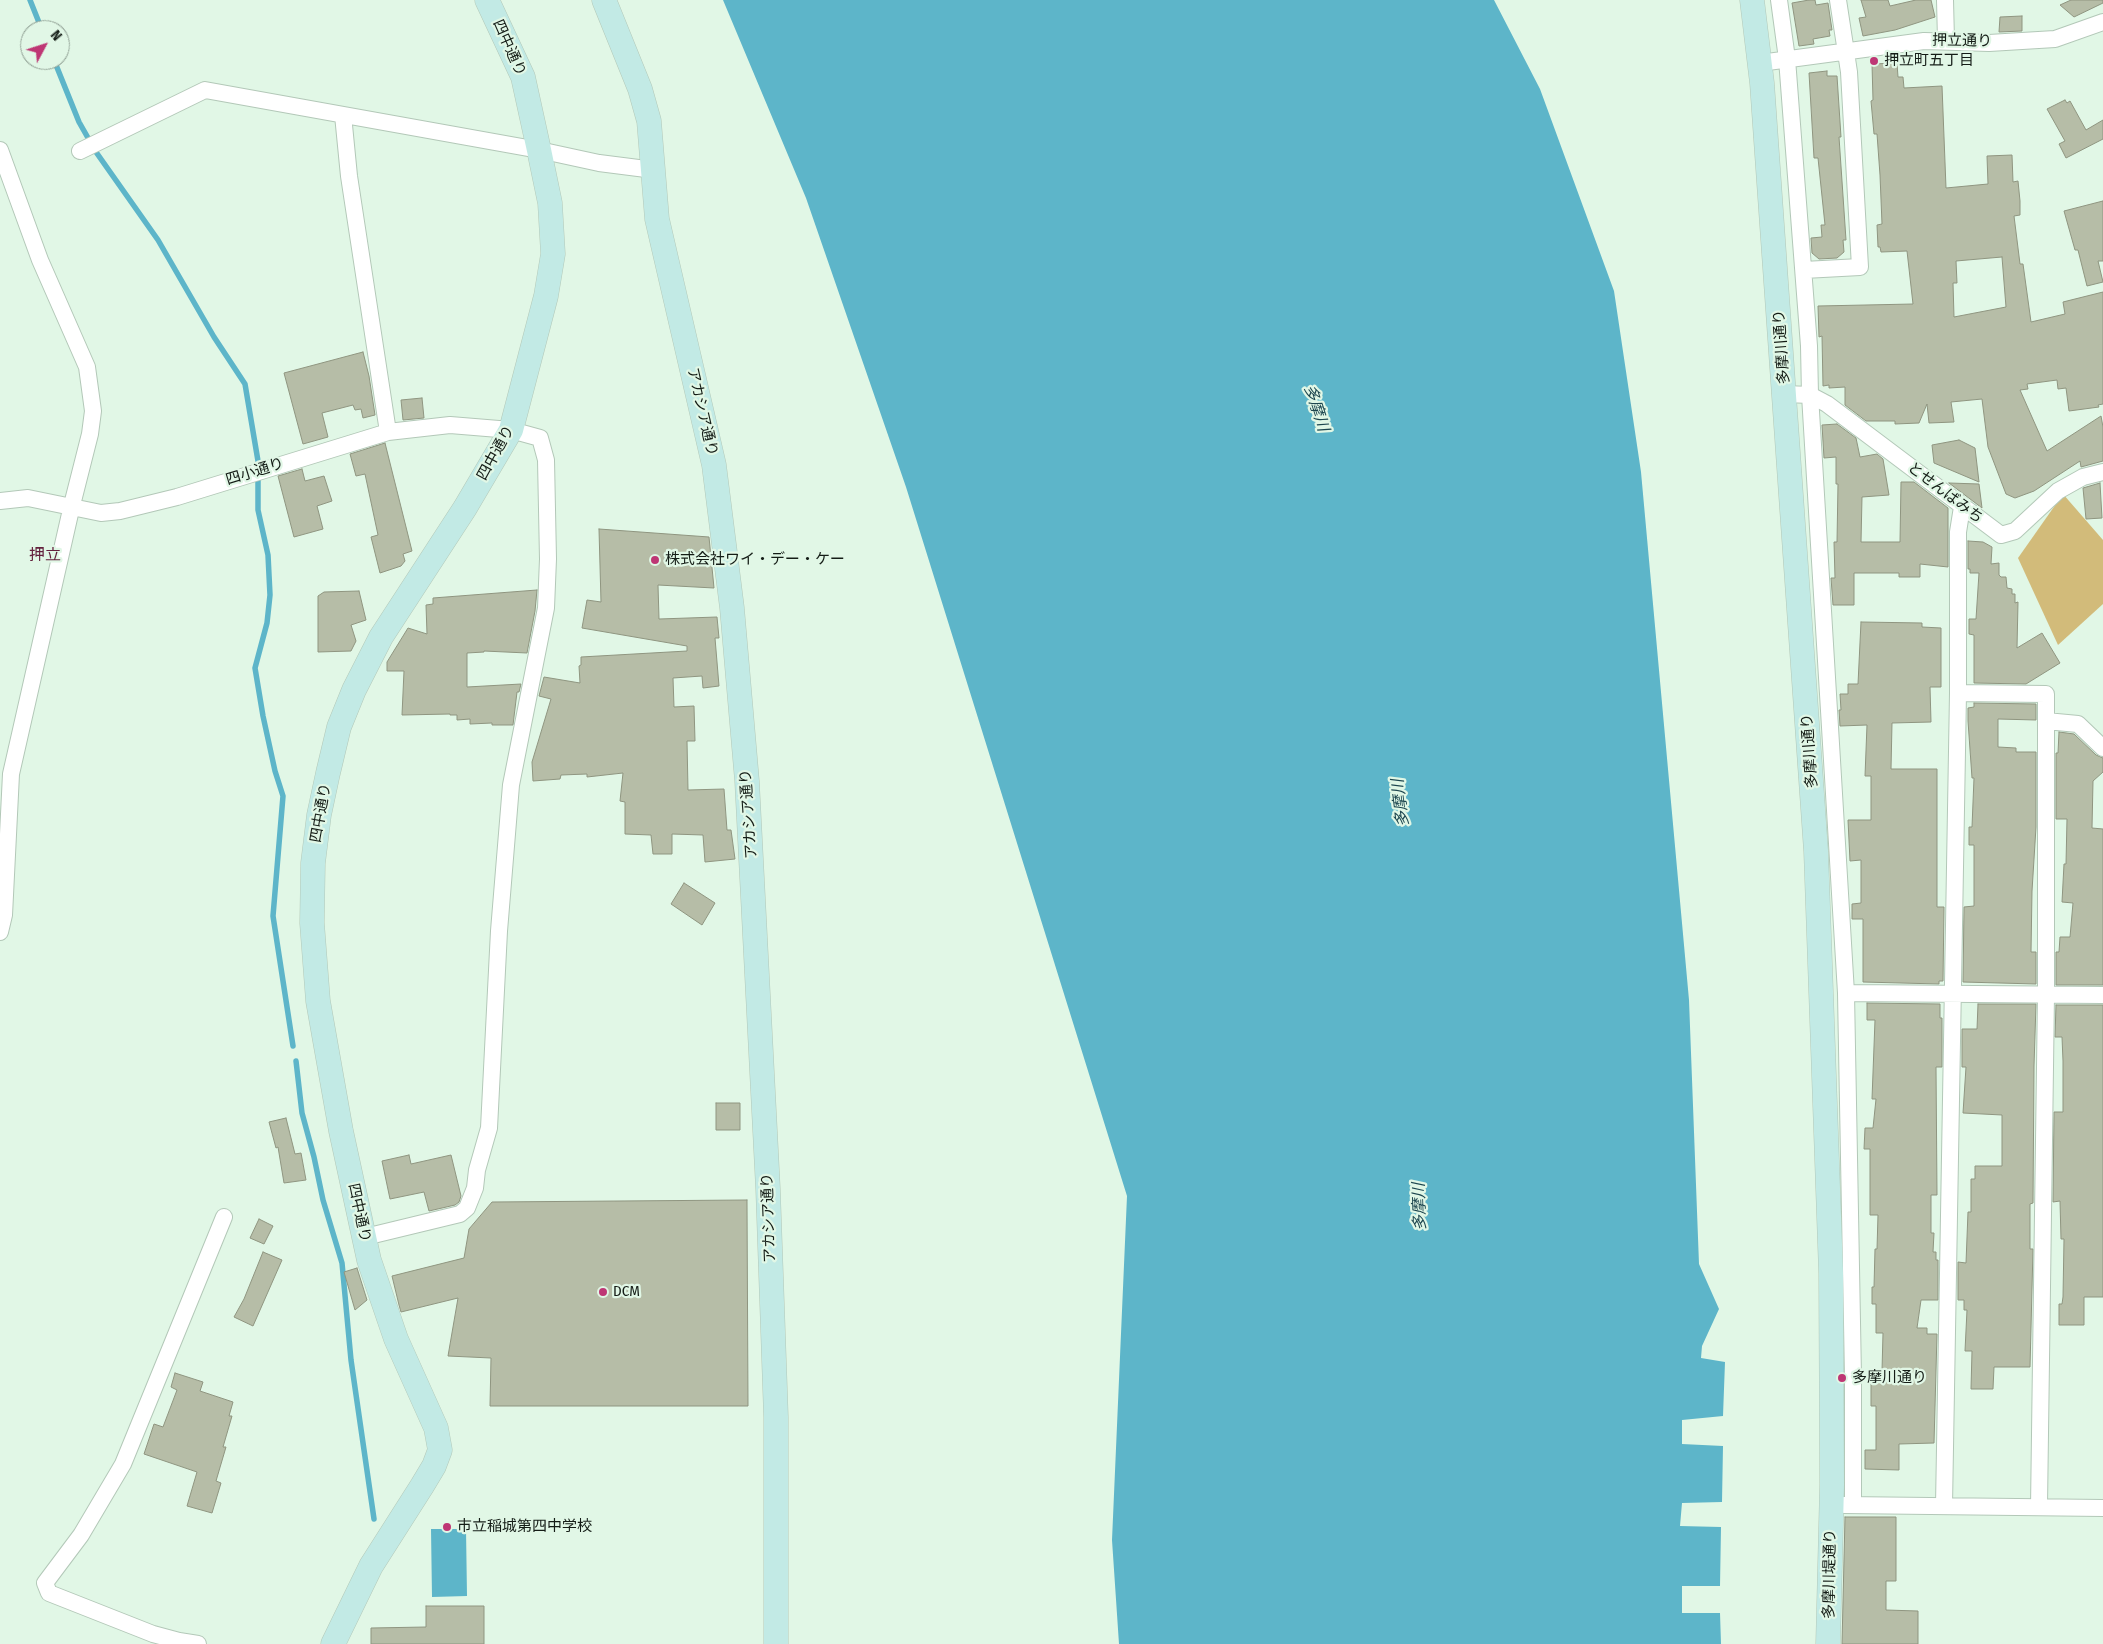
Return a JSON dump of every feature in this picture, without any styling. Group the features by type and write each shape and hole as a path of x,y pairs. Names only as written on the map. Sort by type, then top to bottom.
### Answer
{"street":[{"name":"四中通り","path":"333,1644 371,1566 434,1466 440,1450 436,1428 396,1339 369,1260 341,1130 318,1001 312,923 313,863 319,815 339,728 354,690 381,638 465,508 511,430 546,296 553,254 550,202 523,77 487,0"},
{"name":"アカシア通り","path":"604,0 640,89 649,121 657,218 714,465 732,608 748,781 760,1006 776,1417 776,1644"},
{"name":"多摩川通り","path":"1752,0 1760,63 1785,394 1816,851 1842,1504"},
{"path":"1779,0 1787,59 1804,270 1846,993 1853,1368 1842,1504 2103,1508"},
{"path":"1804,270 1860,267 1847,52 1838,0"},
{"path":"1945,0 1946,40"},
{"name":"押立通り","path":"1760,63 1924,41 1946,40 1989,43 2055,39 2103,22"},
{"path":"80,151 206,90 539,150 599,163 654,170"},
{"path":"342,115 349,176 388,432"},
{"path":"0,150 40,260 86,367 93,412 90,434 11,774 4,915 0,930"},
{"name":"とせんばみち","path":"1785,394 1810,395 1827,404 2001,535 2015,531 2058,491 2083,477 2103,472"},
{"name":"四小通り","path":"0,501 28,498 101,513 120,512 177,497 388,432 450,425 511,430 540,438 546,460 548,560 546,608 511,785 499,931 489,1128 477,1170 475,1188 467,1208 460,1214 365,1237"},
{"path":"1944,1505 1958,693 1958,532 1962,507"},
{"path":"1958,693 2046,694 2046,994 2039,1507"},
{"path":"2046,721 2078,724 2103,748"},
{"path":"1846,993 2103,995"},
{"path":"198,1644 179,1642 144,1631 49,1592 45,1583 81,1535 123,1464 224,1217"},
{"name":"多摩川堤通り","path":"1828,1644 1842,1504"}],"shaded area":[{"path":"2063,494 2103,540 2103,604 2058,645 2018,558"}],"water":[{"name":"多摩川","path":"723,0 1494,0 1540,89 1614,291 1641,472 1689,1000 1699,1264 1719,1309 1702,1346 1701,1358 1725,1362 1723,1416 1682,1420 1682,1444 1723,1446 1722,1502 1682,1503 1680,1526 1721,1527 1720,1586 1682,1586 1682,1613 1720,1613 1721,1644 1119,1644 1112,1540 1127,1196 906,487 806,198"},
{"path":"431,1529 466,1529 467,1596 432,1597"}],"building":[{"path":"1815,0 1816,5 1828,3 1832,30 1829,30 1830,36 1813,39 1814,44 1799,46 1792,3"},
{"path":"1861,0 1888,0 1890,6 1916,0 1931,0 1935,17 1895,30 1863,36 1859,18 1866,17"},
{"path":"2071,0 2103,0 2103,3 2074,17 2060,5"},
{"path":"2022,16 2022,31 1999,32 2000,17"},
{"path":"1897,63 1898,77 1903,77 1904,88 1942,86 1946,188 1988,184 1987,156 2012,155 2013,182 2018,181 2020,201 2020,215 2014,216 2020,264 2023,264 2031,322 2065,314 2063,302 2103,292 2103,404 2098,405 2099,407 2069,411 2066,388 2058,389 2057,380 2027,384 2028,389 2020,390 2047,451 2101,416 2103,427 2103,461 2081,467 2080,461 2034,491 2015,498 2006,494 1988,447 1982,399 1951,402 1954,422 1929,423 1927,404 1919,423 1895,424 1895,421 1866,421 1845,405 1845,387 1829,388 1829,385 1823,386 1822,336 1819,337 1818,306 1913,304 1907,251 1881,252 1880,247 1878,247 1877,225 1882,224 1877,134 1874,134 1871,101 1873,100 1872,64","holes":["2002,257 2006,307 1954,317 1953,283 1957,283 1956,261"]},
{"path":"1827,71 1827,76 1837,76 1846,240 1843,240 1844,252 1837,258 1819,259 1812,253 1811,238 1822,237 1821,225 1825,225 1818,158 1814,158 1809,73"},
{"path":"2065,100 2067,103 2070,101 2086,130 2103,120 2103,139 2066,158 2059,144 2065,141 2047,109"},
{"path":"2103,201 2103,261 2098,261 2103,282 2087,286 2078,250 2075,250 2064,211"},
{"path":"363,352 375,415 363,418 361,409 355,410 353,405 322,413 328,437 303,444 284,373"},
{"path":"422,398 424,418 403,420 401,400"},
{"path":"1837,424 1856,438 1860,457 1877,454 1883,459 1889,495 1862,497 1861,542 1900,542 1901,482 1914,482 1948,508 1948,567 1920,564 1920,577 1899,577 1899,573 1854,573 1854,605 1833,605 1831,578 1835,578 1834,542 1837,542 1838,484 1836,484 1836,457 1824,458 1822,425"},
{"path":"1959,440 1975,448 1979,482 1934,463 1932,445"},
{"path":"385,443 412,551 403,554 405,561 401,566 380,573 371,537 378,535 365,474 356,476 350,454"},
{"path":"302,469 305,481 324,476 332,501 317,506 323,529 294,537 278,476"},
{"path":"1949,483 1979,484 1982,508"},
{"path":"2100,483 2102,518 2086,519 2083,488"},
{"path":"599,529 709,537 714,588 658,585 659,619 717,617 719,638 715,638 719,686 703,688 702,676 673,678 674,707 694,706 695,741 687,741 688,790 724,789 727,830 731,830 735,859 705,862 703,835 672,834 672,854 653,854 651,835 625,834 625,802 620,801 623,773 587,777 587,774 561,775 560,779 533,781 532,762 551,699 539,696 544,677 580,683 579,666 581,665 581,657 687,651 687,646 582,628 587,600 601,602"},
{"path":"1968,541 1983,542 1992,547 1991,564 1999,563 1999,575 2006,577 2007,588 2012,589 2012,594 2015,594 2015,603 2018,602 2017,648 2042,633 2060,663 2026,684 1974,683 1974,635 1969,634 1969,619 1976,619 1979,573 1970,573 1970,569 1968,569"},
{"path":"537,590 527,653 484,651 467,653 467,687 521,684 519,692 517,692 513,725 492,725 492,723 470,724 470,719 457,720 457,715 450,714 402,715 404,671 387,671 387,662 408,628 427,634 426,605 433,604 433,598"},
{"path":"359,591 366,620 351,625 356,641 351,651 318,652 318,596 324,592"},
{"path":"1861,622 1922,623 1922,627 1941,628 1941,687 1930,687 1931,722 1892,723 1891,769 1937,769 1937,907 1944,907 1943,981 1939,981 1939,984 1863,982 1863,919 1852,919 1852,904 1861,903 1861,860 1850,861 1848,820 1871,820 1871,776 1865,776 1867,725 1840,726 1839,710 1841,710 1840,694 1848,694 1848,684 1858,684"},
{"path":"1974,703 2036,704 2036,720 1998,719 1998,747 2016,748 2016,752 2036,752 2036,827 2031,952 2036,952 2036,984 1963,982 1964,907 1974,906 1974,845 1969,845 1969,827 1972,827 1974,778 1972,778 1968,708 1974,707"},
{"path":"2059,732 2074,734 2096,755 2103,758 2103,772 2093,781 2092,828 2103,829 2103,985 2056,985 2056,952 2059,952 2060,937 2070,937 2073,903 2062,902 2064,864 2066,864 2067,819 2056,819 2056,753 2058,753"},
{"path":"684,883 715,903 702,925 671,904"},
{"path":"1867,1003 1940,1004 1940,1018 1942,1018 1942,1067 1936,1067 1937,1195 1931,1195 1931,1233 1934,1233 1933,1252 1936,1252 1936,1260 1938,1260 1938,1300 1921,1300 1917,1328 1927,1328 1927,1334 1937,1334 1934,1443 1899,1444 1899,1470 1865,1469 1865,1450 1876,1450 1876,1406 1871,1406 1871,1382 1879,1381 1880,1371 1882,1371 1883,1333 1876,1333 1876,1304 1872,1304 1878,1215 1870,1215 1870,1149 1864,1149 1865,1128 1873,1128 1876,1099 1872,1099 1875,1020 1867,1020"},
{"path":"1978,1004 2036,1004 2033,1203 2030,1204 2030,1249 2033,1249 2030,1367 1994,1367 1993,1389 1971,1389 1972,1351 1965,1351 1967,1310 1964,1310 1964,1300 1958,1300 1958,1262 1966,1263 1968,1212 1971,1212 1971,1179 1975,1179 1975,1166 2002,1166 2002,1115 1963,1113 1966,1067 1962,1067 1962,1029 1977,1029"},
{"path":"2056,1005 2103,1005 2103,1297 2084,1297 2084,1325 2059,1325 2059,1304 2062,1304 2063,1297 2064,1239 2061,1239 2060,1201 2053,1202 2054,1112 2063,1112 2063,1061 2062,1037 2055,1037"},
{"path":"716,1103 740,1103 740,1130 716,1130"},
{"path":"286,1118 295,1154 301,1153 306,1180 284,1183 278,1147 276,1148 269,1122"},
{"path":"409,1155 411,1164 451,1155 461,1196 459,1202 455,1205 429,1211 424,1192 390,1199 382,1161"},
{"name":"DCM","path":"747,1200 748,1406 490,1406 491,1358 448,1356 458,1298 401,1312 392,1276 464,1258 469,1229 492,1202"},
{"path":"259,1219 273,1226 264,1244 250,1238"},
{"path":"263,1252 282,1260 253,1326 234,1317 244,1299"},
{"path":"357,1268 367,1300 355,1310 344,1272"},
{"path":"175,1373 203,1382 200,1391 233,1402 229,1416 232,1416 223,1447 226,1447 216,1481 221,1483 212,1513 187,1506 197,1472 144,1454 154,1424 163,1427 177,1390 171,1387"},
{"path":"1845,1517 1896,1517 1896,1581 1886,1581 1886,1610 1918,1611 1918,1644 1842,1644"},
{"path":"426,1606 484,1606 484,1644 371,1644 371,1628 426,1627"}],"waterway":[{"path":"30,0 38,20"},
{"path":"58,70 79,122 96,152 158,240 214,337 245,384 258,461"},
{"path":"258,481 258,510 268,555 270,595 267,623 255,668 275,771 283,796 273,916 293,1046"},
{"path":"296,1061 302,1113 323,1200 342,1263 351,1360 374,1519"}],"place":[{"name":"押立町五丁目","path":"1874,61"},
{"name":"株式会社ワイ・デー・ケー","path":"655,560"},
{"name":"DCM","path":"603,1292"},
{"name":"多摩川通り","path":"1842,1378"},
{"name":"市立稲城第四中学校","path":"447,1527"}],"district":[{"name":"押立","path":"45,556"}]}
